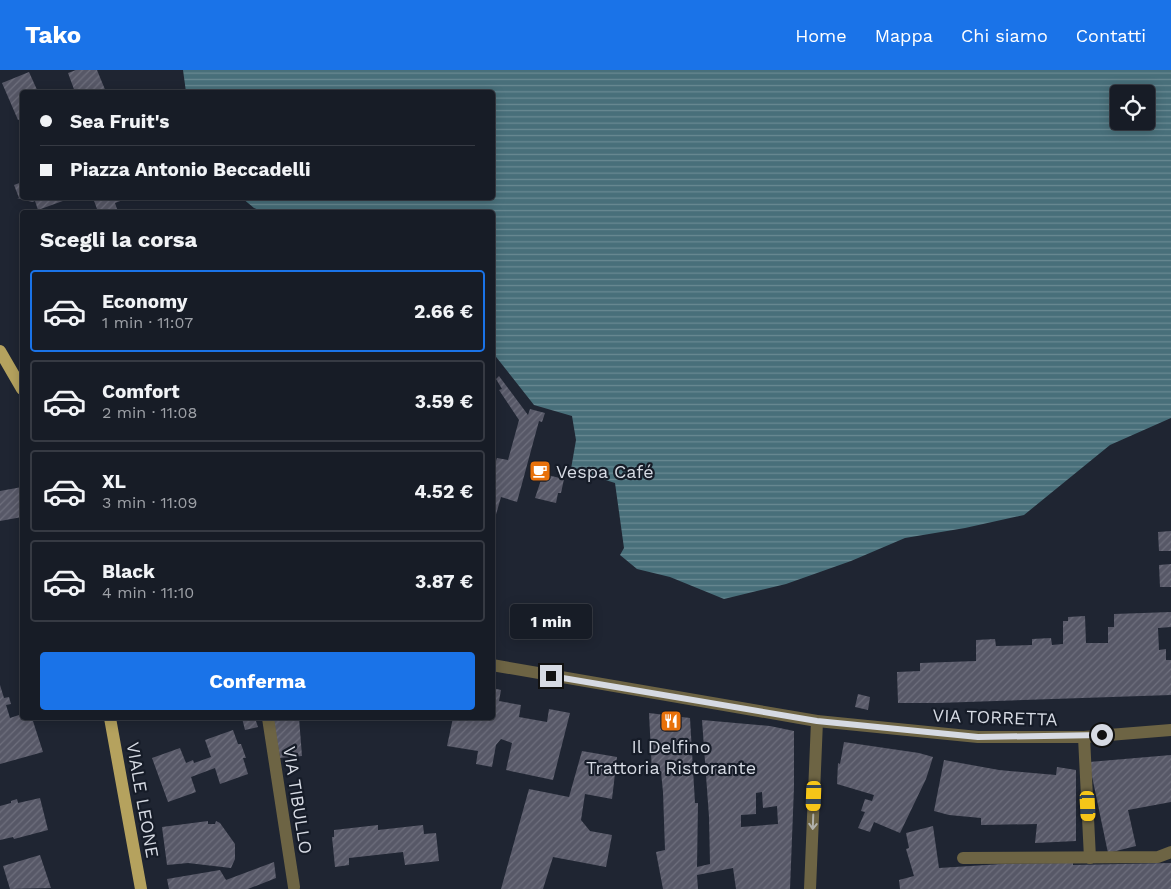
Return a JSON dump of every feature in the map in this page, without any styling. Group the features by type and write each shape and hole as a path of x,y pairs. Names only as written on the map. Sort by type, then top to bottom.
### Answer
{"main road":[{"path":"0,351 20,386"},
{"name":"VIALE LEONE","path":"110,720 141,889"}],"street":[{"name":"VIA TORRETTA","path":"495,666 817,721 978,737 1084,737 1171,730"},
{"name":"VIA TIBULLO","path":"268,720 294,887"},
{"path":"810,889 817,721"},
{"path":"1084,737 1090,858"},
{"path":"962,858 1158,857 1171,852"}],"water":[{"path":"183,70 1171,70 1171,418 1110,445 1024,515 965,528 905,538 851,561 786,584 724,599 670,577 637,569 620,555 624,548 615,483 571,469 576,440 572,416 534,405 495,356 495,210 259,210 244,200 495,200 495,90 186,90"}],"building":[{"path":"76,70 97,70 105,90 74,90 68,73"},
{"path":"29,72 37,90 20,90 20,119 18,120 2,83"},
{"path":"20,183 20,199 17,198 19,198 14,185"},
{"path":"24,200 66,200 38,210 35,201"},
{"path":"94,200 123,200 115,203 117,210 94,210 97,209"},
{"path":"499,376 528,415 530,409 545,413 542,422 539,421 517,502 501,497 495,518 495,464 497,458 508,460 519,420 499,390 502,389 496,379"},
{"path":"543,474 564,479 561,493 558,493 556,503 535,498"},
{"path":"20,487 20,517 0,521 0,491"},
{"path":"1171,531 1171,551 1159,551 1158,532"},
{"path":"1171,564 1171,587 1160,587 1159,565"},
{"path":"1171,612 1171,627 1158,628 1159,650 1166,649 1166,660 1171,660 1171,695 898,703 897,672 920,671 920,663 976,661 976,640 995,639 996,646 1032,645 1032,639 1051,638 1052,645 1063,644 1063,621 1068,621 1068,617 1085,616 1086,643 1108,643 1108,627 1114,627 1114,614"},
{"path":"0,685 4,698 9,697 11,704 6,705 10,718 20,715 20,720 33,720 43,752 0,764"},
{"path":"495,689 501,690 499,701 521,705 519,717 547,722 549,709 570,713 553,780 506,770 512,743 501,739 496,745 492,767 476,764 478,751 447,746 453,720 495,720"},
{"path":"858,694 870,697 868,710 855,707"},
{"path":"649,713 690,718 695,803 698,803 697,867 710,864 709,817 702,720 770,726 794,731 790,889 736,889 733,868 697,875 698,889 663,889 656,852 665,850 663,792 661,772 652,773","holes":["762,792 763,808 777,806 778,824 741,827 741,815 756,814 756,793"]},
{"path":"242,720 256,720 258,727 245,730"},
{"path":"273,720 299,720 302,756 280,758"},
{"path":"233,730 246,758 243,758 248,774 220,784 215,768 191,777 196,792 168,802 152,758 180,748 186,763 193,760 194,763 211,757 205,740"},
{"path":"844,742 919,753 933,757 926,779 900,833 874,822 870,832 858,828 865,812 861,811 865,799 872,801 874,795 837,784 838,763 840,764"},
{"path":"582,751 617,757 612,799 585,794 581,820 590,831 612,835 606,867 553,857 543,889 501,889 529,789 569,797"},
{"path":"1171,755 1171,802 1128,810 1136,846 1108,853 1089,762"},
{"path":"944,760 999,770 1056,775 1057,767 1076,770 1076,841 1035,843 1037,824 981,825 981,818 949,815 934,811"},
{"path":"40,798 48,830 14,839 13,837 0,840 0,806 17,799 18,803"},
{"path":"208,821 208,824 215,824 216,821 220,823 235,844 235,859 231,868 188,863 167,865 162,827"},
{"path":"378,825 378,830 423,825 424,834 436,833 439,861 405,865 403,852 349,858 349,865 335,867 332,837 334,837 334,830"},
{"path":"933,826 939,868 1002,864 1171,863 1171,889 900,889 899,880 914,876 906,849 909,848 906,833"},
{"path":"40,855 51,888 10,889 3,866"},
{"path":"274,862 276,878 248,889 169,889 167,879 220,870 226,880"}],"place":[{"name":"Vespa Café","path":"540,471"},
{"name":"Il Delfino Trattoria Ristorante","path":"671,721"}],"route":[{"path":"551,676 817,721 978,737 1084,737 1102,735"}]}
